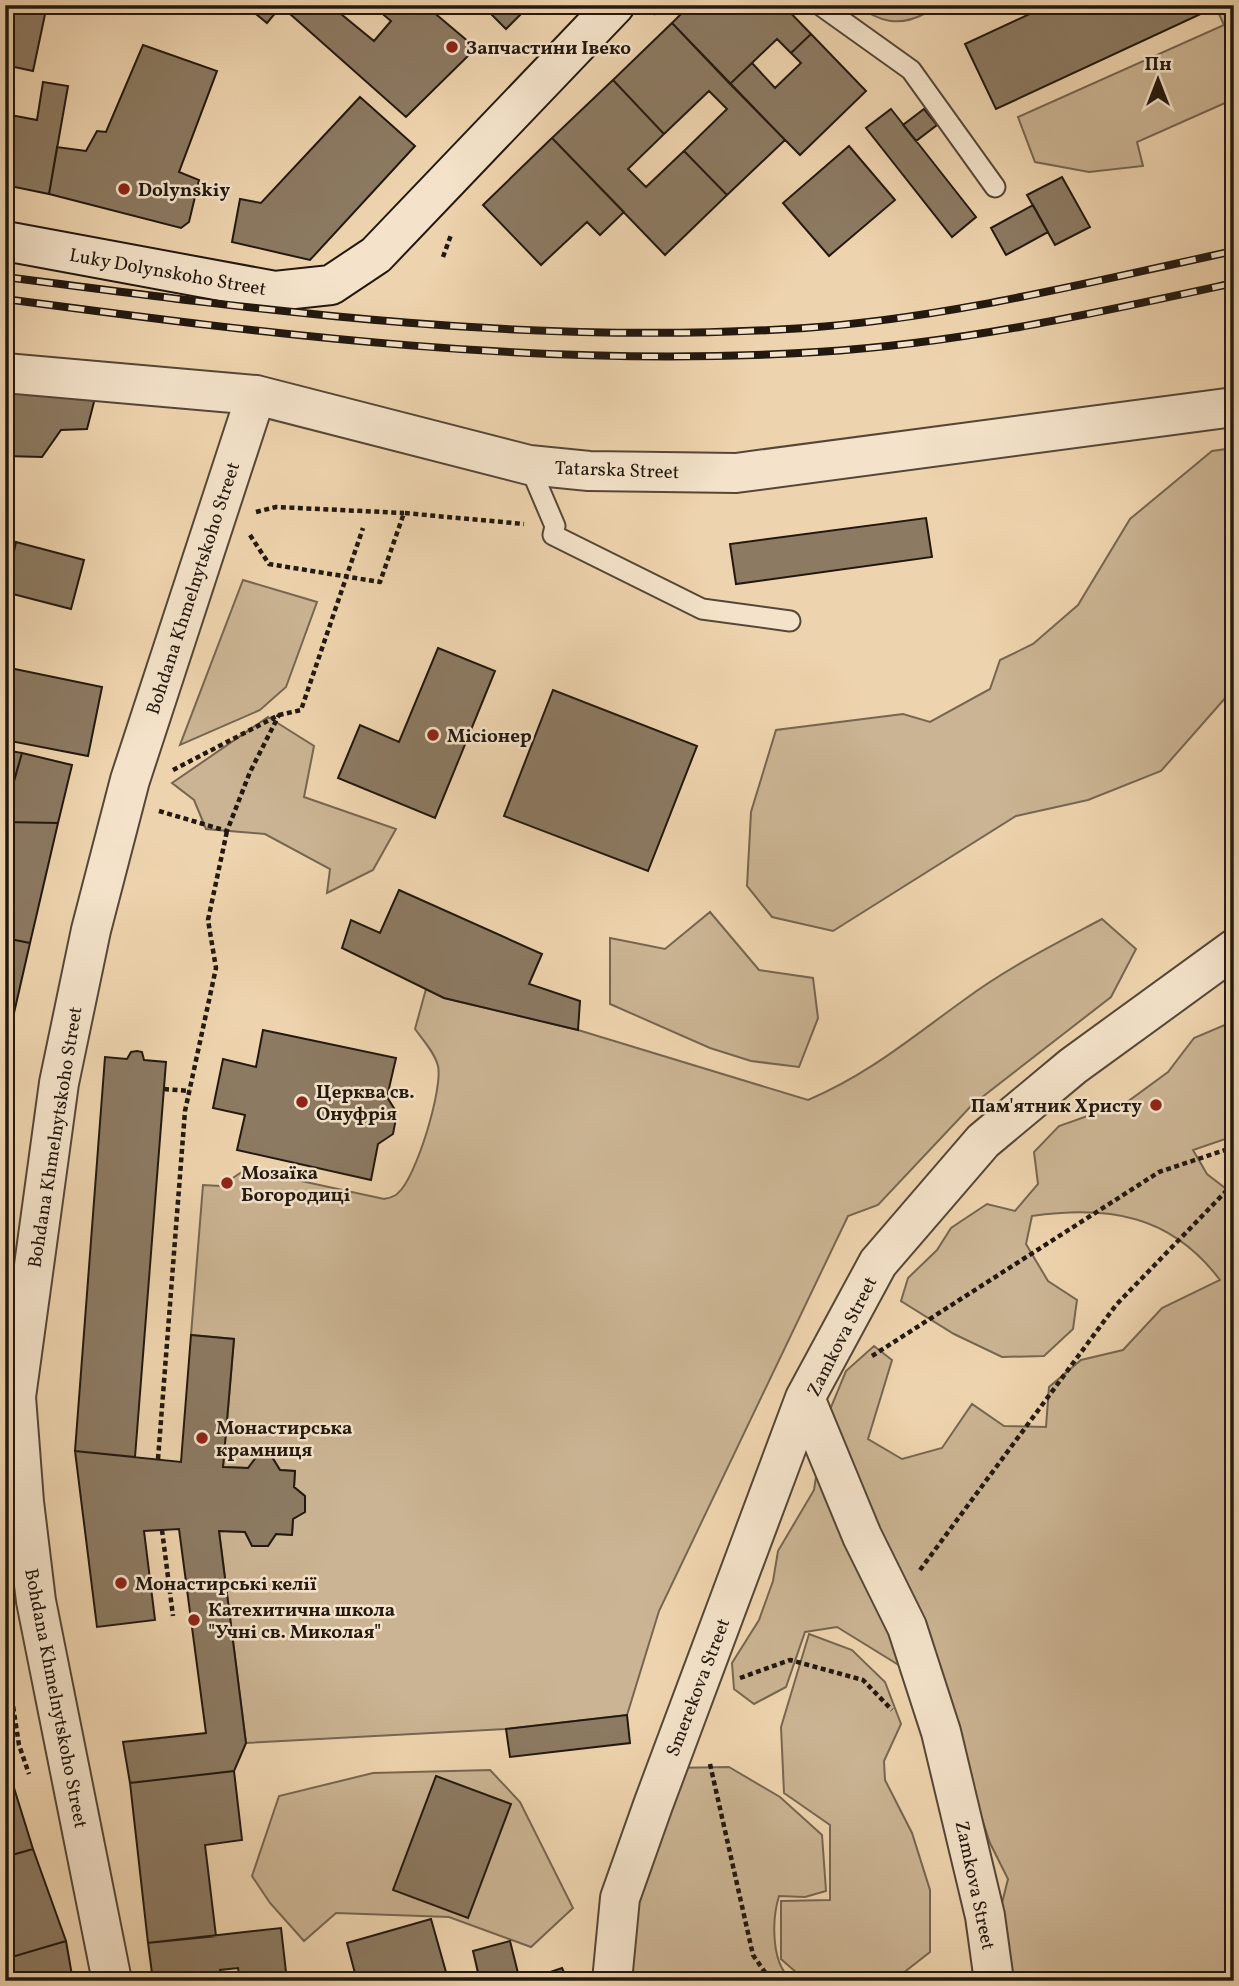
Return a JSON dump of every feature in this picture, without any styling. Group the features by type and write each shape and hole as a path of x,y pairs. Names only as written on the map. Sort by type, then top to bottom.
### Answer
{"street":[{"name":"Luky Dolynskoho Street","path":"5,241 275,291 331,285 376,256 615,5"},
{"name":"Tatarska Street","path":"5,373 256,395 528,465 589,471 736,473 1234,407"},
{"name":"Bohdana Khmelnytskoho Street","path":"112,1981 36,1601 11,1398 59,1083 92,929 130,780 256,395"},
{"name":"Zamkova Street","path":"995,1981 985,1916 942,1732 907,1627 862,1536 805,1398 878,1263 983,1141 1073,1066 1234,949"},
{"name":"Smerekova Street","path":"612,1981 620,1898 805,1398"}],"lane":[{"path":"820,5 911,70 995,187"},
{"path":"528,465 555,526 553,535 702,609 790,621"}],"path":[{"path":"251,514 276,507 338,508 555,526"},
{"path":"244,526 269,564 380,582 404,513"},
{"path":"168,770 180,768 279,715 301,710 363,528"},
{"path":"158,1459 185,1111 216,968 208,919 227,831 250,772 279,715"},
{"path":"157,810 227,831"},
{"path":"164,1089 190,1091"},
{"path":"864,1361 1159,1172 1234,1147"},
{"path":"895,1602 964,1513 1116,1305 1234,1183"},
{"path":"162,1530 173,1616"},
{"path":"694,1693 790,1660 863,1680 898,1716"},
{"path":"709,1759 753,1955 771,1981"}],"shaded area":[{"path":"857,5 923,5 924,14 906,20 889,21"},
{"path":"1215,5 1234,5 1234,99 1137,142 1143,166 1089,172 1035,162 1018,117 1224,25"},
{"path":"1234,448 1234,688 1161,771 1088,800 1016,816 833,931 772,917 747,886 751,812 776,730 903,714 930,722 990,689 1000,660 1033,644 1078,605 1130,519 1212,451"},
{"path":"243,580 317,602 286,687 260,710 180,745"},
{"path":"268,717 314,746 304,797 396,829 373,870 327,893 330,869 265,834 206,829 194,800 172,783"},
{"path":"710,912 759,970 813,978 818,1018 799,1067 751,1061 710,1048 610,1004 610,938 665,949"},
{"path":"1102,919 1136,949 1111,997 972,1105 878,1205 848,1216 659,1611 627,1715 506,1729 246,1743 219,1531 245,1532 252,1545 268,1546 276,1534 292,1535 293,1519 305,1512 305,1496 294,1487 295,1471 280,1470 272,1457 257,1456 248,1468 223,1467 234,1339 191,1335 203,1185 221,1186 246,1169 384,1199 397,1194 413,1170 420,1152 436,1093 438,1066 415,1029 426,989 444,998 578,1030 808,1100 870,1067 997,977"},
{"path":"1234,1021 1234,1136 1193,1150 1207,1174 1234,1195 1234,1981 1002,1981 998,1919 1008,1879 990,1843 970,1783 918,1677 837,1627 805,1632 786,1687 754,1704 734,1689 732,1663 759,1620 773,1581 778,1551 814,1490 824,1424 846,1371 874,1346 892,1360 868,1439 902,1459 942,1448 972,1404 1004,1426 1046,1427 1049,1387 1081,1360 1123,1350 1162,1308 1220,1280 1201,1258 1181,1241 1159,1228 1112,1214 1060,1213 1032,1216 1026,1244 1048,1281 1077,1300 1073,1329 1044,1356 1002,1357 954,1334 901,1301 908,1278 937,1250 951,1228 987,1204 1015,1211 1038,1184 1034,1152 1059,1126 1127,1102 1168,1072 1194,1038"},
{"path":"809,1634 852,1650 885,1682 901,1724 884,1761 885,1780 912,1833 930,1890 930,1952 893,1981 806,1981 781,1959 781,1901 830,1900 830,1825 784,1793 781,1727"},
{"path":"729,1767 780,1797 822,1835 826,1891 805,1897 779,1896 777,1906 774,1929 777,1954 786,1974 794,1981 630,1981 644,1800 669,1768"},
{"path":"490,1770 520,1802 573,1908 531,1947 449,1917 336,1913 304,1941 270,1903 252,1876 279,1796 373,1773"}],"building":[{"path":"5,5 47,5 33,71 5,65"},
{"path":"245,5 330,5 374,41 391,21 372,5 425,5 476,48 406,117 281,6 267,23"},
{"path":"482,5 530,5 506,29"},
{"path":"690,5 783,5 811,34 791,53 777,39 730,84 672,23"},
{"path":"1049,5 1202,5 1205,12 996,109 965,44"},
{"path":"672,23 785,140 727,195 684,151 727,109 709,91 664,134 613,80"},
{"path":"811,34 866,91 800,155 730,84 752,63 775,88 801,63 791,53"},
{"path":"143,45 217,71 179,172 199,180 189,222 181,228 49,194 57,147 86,151 97,131 106,132"},
{"path":"613,80 664,134 628,169 646,187 684,151 727,195 665,255 552,138"},
{"path":"43,82 68,86 49,194 5,185 5,114 37,120"},
{"path":"360,97 415,146 310,260 232,242 240,199 261,203"},
{"path":"891,109 976,217 952,237 866,128"},
{"path":"924,109 937,125 916,141 903,125"},
{"path":"552,138 624,212 600,235 587,222 541,265 483,205"},
{"path":"849,146 895,200 829,256 783,203"},
{"path":"1062,177 1090,227 1055,245 1027,195"},
{"path":"1033,205 1048,232 1006,255 991,228"},
{"path":"5,393 95,398 87,429 61,430 42,457 5,456"},
{"path":"926,518 932,557 736,584 730,544"},
{"path":"16,542 84,560 71,609 5,592"},
{"path":"438,648 495,671 435,818 338,778 360,725 399,742"},
{"path":"5,667 102,687 88,756 5,740"},
{"path":"553,690 697,746 648,871 504,816"},
{"path":"5,750 22,753 9,799 5,799"},
{"path":"22,753 72,765 58,823 5,822 5,812"},
{"path":"5,822 58,823 30,943 5,938"},
{"path":"399,890 542,954 529,984 580,1001 578,1030 444,998 342,948 351,920 380,933"},
{"path":"5,938 30,943 14,1013 5,1013"},
{"path":"5,1013 14,1013 5,1048"},
{"name":"Церква св. Онуфрія","path":"263,1030 396,1058 387,1097 397,1113 393,1134 378,1144 371,1180 237,1150 245,1115 213,1108 223,1059 256,1067"},
{"path":"131,1052 142,1052 144,1060 166,1062 135,1457 75,1451 105,1057 127,1059"},
{"name":"Монастирські келії","path":"191,1335 234,1339 223,1467 248,1468 257,1456 272,1457 280,1470 295,1471 294,1487 305,1496 305,1512 293,1519 292,1535 276,1534 268,1546 252,1546 245,1532 219,1531 246,1743 234,1771 130,1783 123,1742 206,1733 179,1529 144,1531 155,1620 97,1627 75,1451 181,1462"},
{"path":"627,1715 630,1743 510,1757 506,1729"},
{"path":"5,1759 33,1849 5,1857"},
{"path":"234,1771 242,1840 205,1845 216,1936 148,1943 130,1783"},
{"path":"436,1776 511,1804 468,1918 393,1890"},
{"path":"33,1849 66,1941 5,1959 5,1857"},
{"path":"431,1919 446,1972 416,1981 357,1981 347,1943"},
{"path":"281,1928 287,1981 240,1981 238,1968 220,1970 221,1981 153,1981 148,1943"},
{"path":"66,1941 73,1981 5,1981 5,1959"},
{"path":"510,1941 520,1981 480,1981 473,1951"},
{"path":"562,1968 568,1981 527,1980"}],"railway":[{"path":"5,277 206,302 404,322 603,333 703,332 805,328 913,316 1021,297 1234,251"},
{"path":"5,299 207,325 410,345 613,356 715,356 870,348 975,335 1234,283"}],"place":[{"name":"Запчастини Івеко","path":"452,47"},
{"name":"Dolynskiy","path":"124,189"},
{"name":"Місіонер","path":"433,735"},
{"name":"Церква св. Онуфрія","path":"302,1102"},
{"name":"Пам'ятник Христу","path":"1156,1105"},
{"name":"Мозаїка Богородиці","path":"227,1183"},
{"name":"Монастирська крамниця","path":"202,1438"},
{"name":"Монастирські келії","path":"121,1583"},
{"name":"Катехитична школа \"Учні св. Миколая\"","path":"194,1620"}]}
